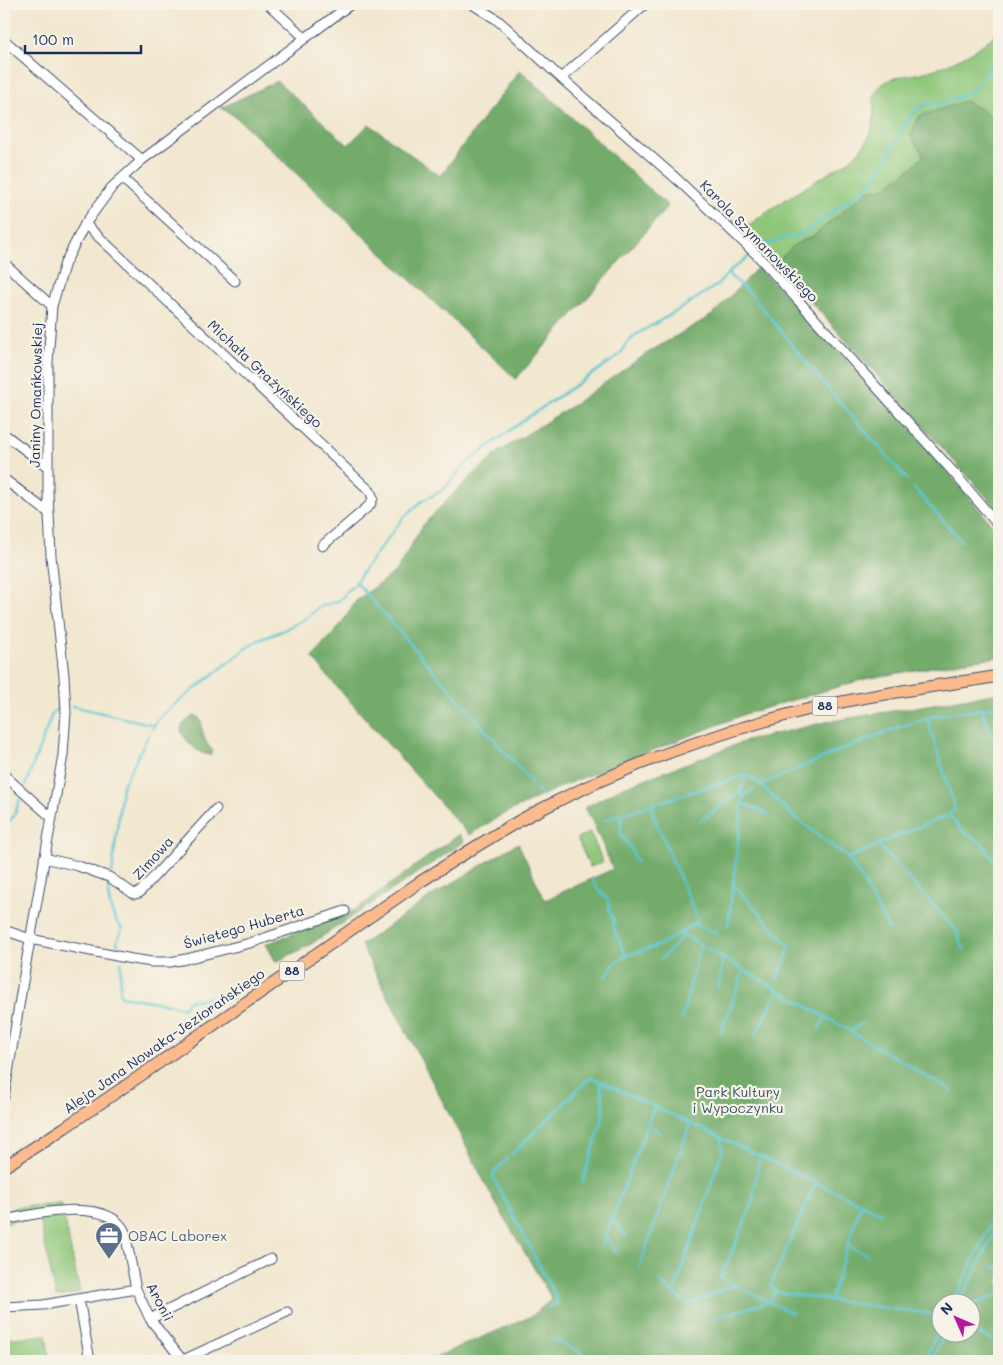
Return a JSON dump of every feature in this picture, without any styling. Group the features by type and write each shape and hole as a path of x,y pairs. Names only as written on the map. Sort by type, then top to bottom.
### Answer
{"main road":[{"name":"Aleja Jana Nowaka-Jeziorańskiego","path":"4,1166 127,1085 416,884 502,830 555,802 656,757 759,723 839,703 999,676"}],"street":[{"path":"268,4 305,38"},
{"name":"Janiny Omańkowskiej","path":"4,1098 63,755 66,712 64,676 51,556 49,513 48,362 52,306 65,263 85,224 112,188 122,178 142,160 351,4"},
{"name":"Karola Szymanowskiego","path":"472,4 503,25 674,176 771,269 955,474 999,526"},
{"path":"561,78 645,4"},
{"path":"4,40 142,160"},
{"path":"122,178 234,281"},
{"name":"Michała Grażyńskiego","path":"85,224 370,491 373,498 370,505 322,546"},
{"path":"4,263 52,306"},
{"path":"4,434 48,467"},
{"path":"4,479 49,513"},
{"path":"4,775 52,818"},
{"name":"Zimowa","path":"44,858 93,870 110,877 134,894 139,893 216,809"},
{"name":"Świętego Huberta","path":"4,930 30,939 152,962 170,962 250,943 345,911"},
{"name":"Aronii","path":"4,1220 52,1211 80,1210 99,1213 117,1221 122,1225 125,1232 136,1289 150,1319 183,1361"},
{"path":"150,1319 271,1259"},
{"path":"4,1307 43,1306 136,1289"},
{"path":"79,1299 90,1361"},
{"path":"183,1361 287,1312"}],"green space":[{"path":"999,29 999,124 983,110 910,135 924,156 909,170 884,188 867,191 814,236 794,245 776,263 728,218 747,226 850,160 858,153 870,134 874,119 874,98 884,83 888,80 934,69 954,61 985,43"},
{"path":"520,70 668,206 516,379 236,117 221,108 277,81 348,145 369,124 440,176"},
{"path":"965,101 983,110 999,124 999,511 776,263 794,245 814,236 867,191 884,188 909,170 924,156 910,135 920,116"},
{"path":"758,267 921,440 999,533 999,657 865,679 745,714 562,786 500,816 469,835 312,657 339,627 356,601 396,571 423,525 462,485 500,451 570,407 649,352 712,315"},
{"name":"Park Kultury i Wypoczynku","path":"999,693 999,1361 426,1361 532,1316 552,1299 495,1202 361,945 433,895 518,843 545,900 613,869 592,821 584,808 621,788 746,741 826,722"},
{"path":"195,715 200,719 205,739 213,751 211,755 200,752 186,740 182,733 182,726"},
{"path":"590,832 603,862 590,867 577,838"},
{"path":"459,834 464,842 308,946 276,962 266,944 355,910"},
{"path":"61,1204 80,1293 56,1297 39,1217 4,1223 4,1212 18,1207"},
{"path":"46,1335 50,1361 4,1361 4,1339"}],"waterway":[{"path":"761,246 776,242 784,237 801,235 862,190 876,175 908,119 914,112 927,104 938,104 967,94 975,89 981,82 985,72 999,55"},
{"path":"152,729 164,713 248,647 303,620 319,607 338,601 355,585 360,575 404,517 422,501 443,490 465,464 524,420 617,357 625,345 637,334 717,285 731,270 748,257"},
{"path":"728,274 750,293 830,391 907,479"},
{"path":"914,488 962,542"},
{"path":"356,582 532,783"},
{"path":"760,785 906,725 946,714 999,705"},
{"path":"72,706 154,725"},
{"path":"26,784 52,714 61,708"},
{"path":"982,710 991,736 999,743"},
{"path":"605,977 616,962 626,956 660,945 697,922 697,918 652,812 654,804 747,776 753,778 796,818 848,858 949,815 955,808 927,718"},
{"path":"112,873 122,787 149,734"},
{"path":"728,927 743,798 741,791 745,776"},
{"path":"743,798 754,788"},
{"path":"537,789 542,796"},
{"path":"700,821 741,791"},
{"path":"4,826 14,816 20,799"},
{"path":"743,803 769,815"},
{"path":"605,820 654,804"},
{"path":"621,815 621,834 630,847 636,862"},
{"path":"949,815 962,831 982,843 994,861 999,864"},
{"path":"878,845 956,930 964,950"},
{"path":"848,858 864,883 889,930"},
{"path":"593,880 609,901 609,911 614,921 613,927 626,956"},
{"path":"109,884 108,895 111,907 115,920 122,928 117,942 119,948"},
{"path":"733,884 790,947 777,980"},
{"path":"695,924 717,933"},
{"path":"680,933 953,1091"},
{"path":"661,959 684,935"},
{"path":"682,1018 700,945"},
{"path":"718,987 723,958"},
{"path":"121,962 121,996 182,1008 188,1001 228,996"},
{"path":"721,1033 744,970"},
{"path":"755,1036 778,990"},
{"path":"819,1029 825,1017"},
{"path":"851,1031 862,1023"},
{"path":"512,1154 591,1077 881,1213"},
{"path":"583,1181 602,1121 604,1105 600,1082"},
{"path":"602,1245 654,1107"},
{"path":"639,1268 690,1124"},
{"path":"647,1125 661,1133"},
{"path":"674,1293 722,1152 721,1138"},
{"path":"760,1156 753,1195 754,1199 721,1278 792,1313"},
{"path":"507,1159 494,1172 493,1177 557,1299 557,1303 548,1307"},
{"path":"713,1318 769,1302 776,1292 771,1285 816,1182"},
{"path":"830,1300 861,1204"},
{"path":"958,1292 999,1207"},
{"path":"612,1219 626,1236"},
{"path":"965,1292 999,1224"},
{"path":"606,1235 616,1253"},
{"path":"848,1245 868,1256"},
{"path":"993,1266 999,1269"},
{"path":"659,1281 688,1305 734,1285"},
{"path":"776,1292 930,1314"},
{"path":"980,1302 999,1295"},
{"path":"980,1334 999,1343"},
{"path":"551,1338 598,1361"},
{"path":"924,1361 933,1342"},
{"path":"931,1361 941,1342"},
{"path":"444,1358 451,1361"},
{"path":"579,1361 590,1358"}],"place":[{"name":"OBAC Laborex","path":"109,1260"}]}
